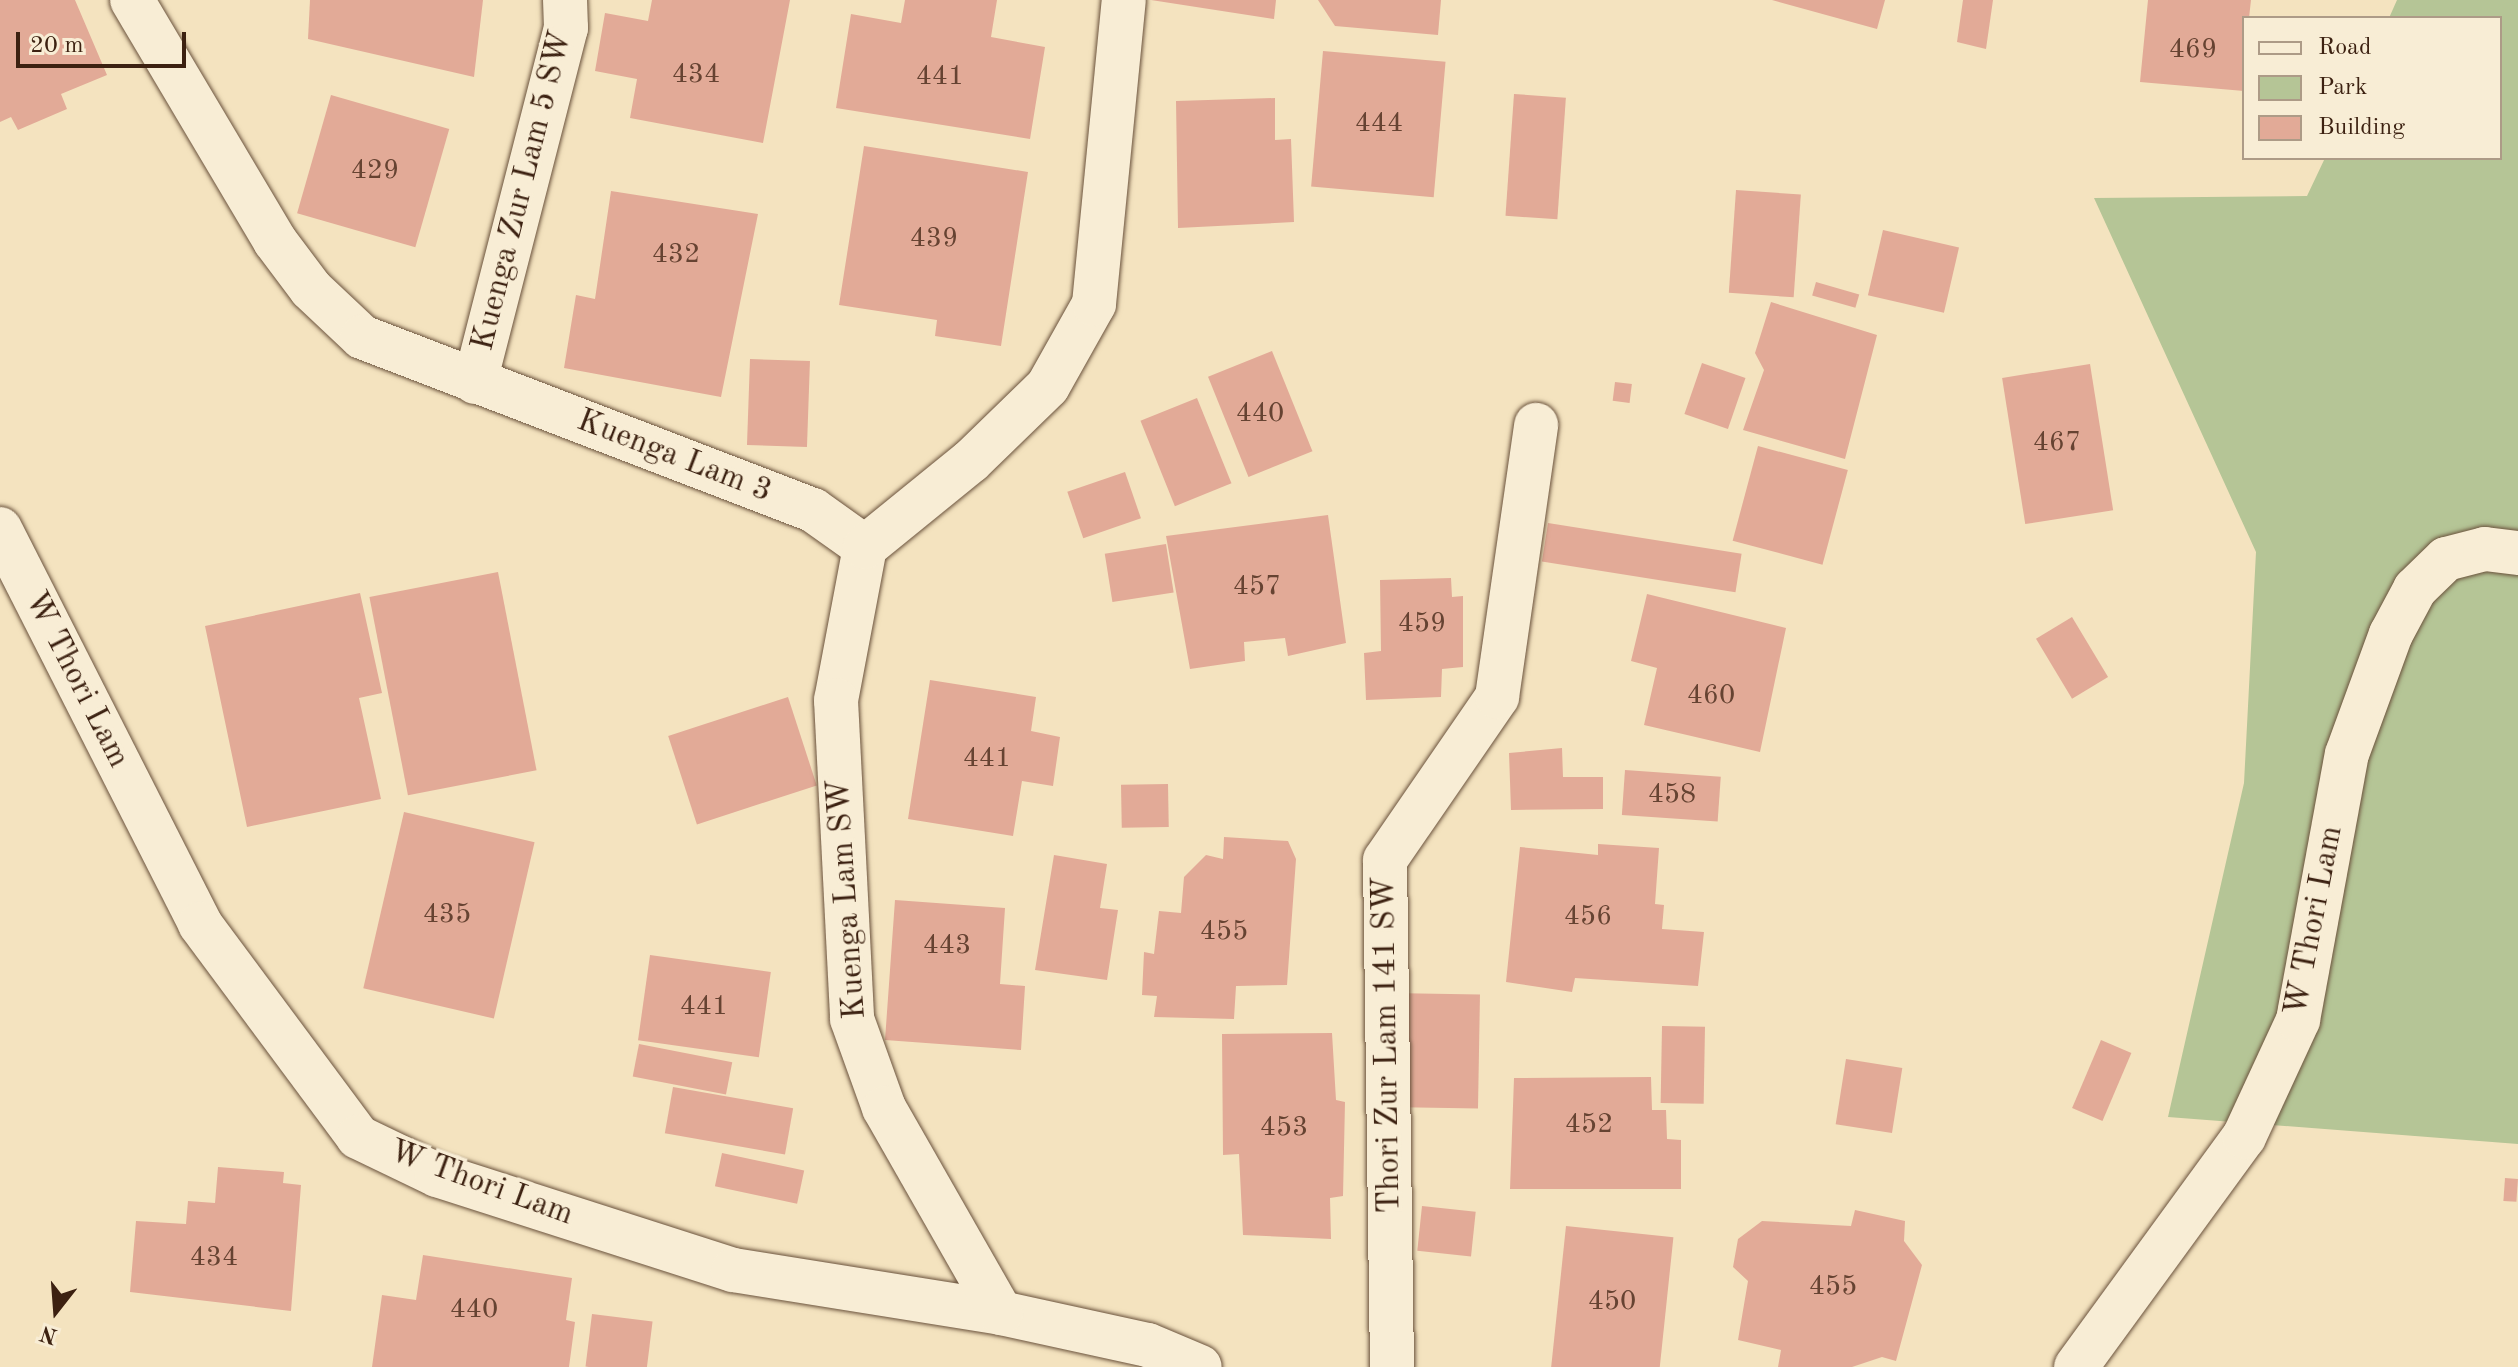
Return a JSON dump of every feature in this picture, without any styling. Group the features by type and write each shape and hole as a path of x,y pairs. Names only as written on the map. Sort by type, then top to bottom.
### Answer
{"street":[{"path":"132,0 275,241 311,289 362,337 475,382"},
{"name":"Kuenga Zur Lam 5 SW","path":"475,382 566,28 565,0"},
{"path":"865,547 971,461 1048,386 1094,304 1124,0"},
{"name":"Kuenga Lam 3","path":"475,382 813,510 865,547"},
{"name":"Thori Zur Lam 141 SW","path":"1392,1367 1385,860 1497,697 1536,425"},
{"name":"W Thori Lam","path":"0,529 200,924 358,1137 437,1175 733,1270 1001,1313 1148,1345 1200,1367"},
{"name":"Kuenga Lam SW","path":"865,547 836,700 852,1019 884,1108 1001,1313"},
{"name":"W Thori Lam","path":"2076,1367 2244,1137 2298,1020 2347,754 2391,634 2415,589 2446,559 2485,549 2518,553"}],"green space":[{"path":"2397,0 2518,0 2518,1144 2168,1117 2244,783 2256,552 2094,198 2307,196 2324,160 2502,160 2502,16 2390,16"}],"building":[{"path":"0,0 75,0 107,75 61,94 67,109 18,130 11,117 0,122"},
{"path":"310,0 483,0 474,77 308,39"},
{"path":"652,0 790,0 763,143 630,118 637,79 595,71 605,13 648,21"},
{"path":"905,0 997,0 991,37 1045,47 1030,139 836,108 851,14 901,23"},
{"path":"1151,0 1276,0 1274,19"},
{"path":"1318,0 1441,0 1438,35 1335,26"},
{"path":"1772,0 1885,0 1877,29"},
{"path":"1963,0 1993,0 1986,49 1957,42"},
{"path":"2148,0 2251,0 2249,16 2242,16 2242,91 2140,82"},
{"path":"1323,51 1446,62 1434,197 1311,186"},
{"path":"1514,94 1566,98 1557,219 1505,216"},
{"path":"331,95 449,129 415,247 297,213"},
{"path":"1275,98 1275,140 1291,139 1294,222 1178,228 1176,101"},
{"path":"864,146 1028,172 1001,346 935,336 937,320 839,305"},
{"path":"1736,190 1801,195 1794,297 1729,293"},
{"path":"611,191 758,214 721,397 564,368 576,295 595,299"},
{"path":"1883,230 1959,248 1944,313 1868,295"},
{"path":"1816,282 1859,294 1855,308 1812,295"},
{"path":"1771,302 1877,335 1845,459 1743,430 1764,370 1755,353"},
{"path":"1272,351 1312,451 1248,477 1208,377"},
{"path":"750,359 810,361 807,447 747,445"},
{"path":"1702,363 1745,378 1728,429 1684,414"},
{"path":"2090,364 2113,510 2025,524 2002,378"},
{"path":"1615,382 1632,384 1630,403 1613,401"},
{"path":"1197,398 1231,483 1175,506 1140,421"},
{"path":"1758,446 1848,470 1822,565 1733,541"},
{"path":"1125,472 1141,518 1083,538 1067,492"},
{"path":"1328,515 1346,643 1288,656 1285,638 1244,642 1245,661 1190,669 1166,536"},
{"path":"1548,523 1742,554 1735,592 1542,562"},
{"path":"1166,544 1174,592 1112,602 1105,554"},
{"path":"498,572 537,770 408,795 369,597"},
{"path":"1451,578 1452,597 1463,596 1463,667 1442,669 1441,697 1366,700 1364,653 1381,651 1380,580"},
{"path":"360,593 382,693 359,698 381,799 247,827 205,626"},
{"path":"1647,594 1786,628 1760,752 1644,725 1657,668 1631,661"},
{"path":"2072,617 2108,677 2072,699 2036,639"},
{"path":"930,680 1036,697 1031,731 1060,737 1053,786 1022,781 1013,836 908,819"},
{"path":"788,697 817,785 697,824 668,736"},
{"path":"1562,748 1563,777 1603,777 1603,809 1511,810 1509,753"},
{"path":"1625,770 1721,777 1718,822 1622,815"},
{"path":"1168,784 1169,827 1122,828 1121,785"},
{"path":"404,812 535,842 494,1019 363,988"},
{"path":"1224,837 1288,841 1296,859 1287,985 1236,986 1234,1019 1154,1017 1157,996 1142,995 1144,952 1154,954 1159,911 1181,913 1184,877 1206,855 1223,859"},
{"path":"1598,844 1659,848 1655,904 1664,905 1662,929 1704,932 1698,986 1575,978 1572,992 1506,982 1520,847 1598,855"},
{"path":"1054,855 1107,864 1100,908 1118,910 1107,980 1035,970"},
{"path":"895,900 1005,908 1000,984 1025,986 1021,1050 885,1040"},
{"path":"650,955 771,972 759,1057 638,1040"},
{"path":"1390,993 1480,995 1478,1109 1388,1107"},
{"path":"1662,1026 1705,1027 1704,1104 1661,1103"},
{"path":"1332,1033 1336,1100 1345,1102 1343,1196 1330,1198 1331,1239 1243,1235 1239,1154 1223,1155 1222,1034"},
{"path":"2101,1040 2131,1053 2102,1121 2072,1108"},
{"path":"639,1044 732,1062 726,1095 633,1076"},
{"path":"1846,1059 1902,1068 1892,1133 1836,1124"},
{"path":"1651,1077 1652,1110 1666,1110 1667,1139 1681,1140 1681,1189 1510,1189 1514,1078"},
{"path":"673,1087 793,1108 785,1154 665,1133"},
{"path":"722,1153 804,1170 797,1204 715,1186"},
{"path":"218,1167 284,1172 283,1183 301,1185 291,1311 130,1292 136,1221 186,1224 188,1201 215,1203"},
{"path":"2505,1178 2518,1179 2516,1202 2503,1201"},
{"path":"1422,1206 1476,1212 1471,1256 1417,1251"},
{"path":"1855,1210 1905,1221 1904,1241 1922,1265 1896,1361 1882,1357 1852,1367 1778,1367 1781,1350 1738,1340 1748,1281 1733,1267 1738,1239 1762,1221 1851,1226"},
{"path":"1566,1226 1673,1237 1660,1367 1551,1367"},
{"path":"423,1255 572,1278 566,1320 575,1322 569,1367 372,1367 382,1295 416,1300"},
{"path":"592,1314 653,1321 647,1367 586,1367"}]}
